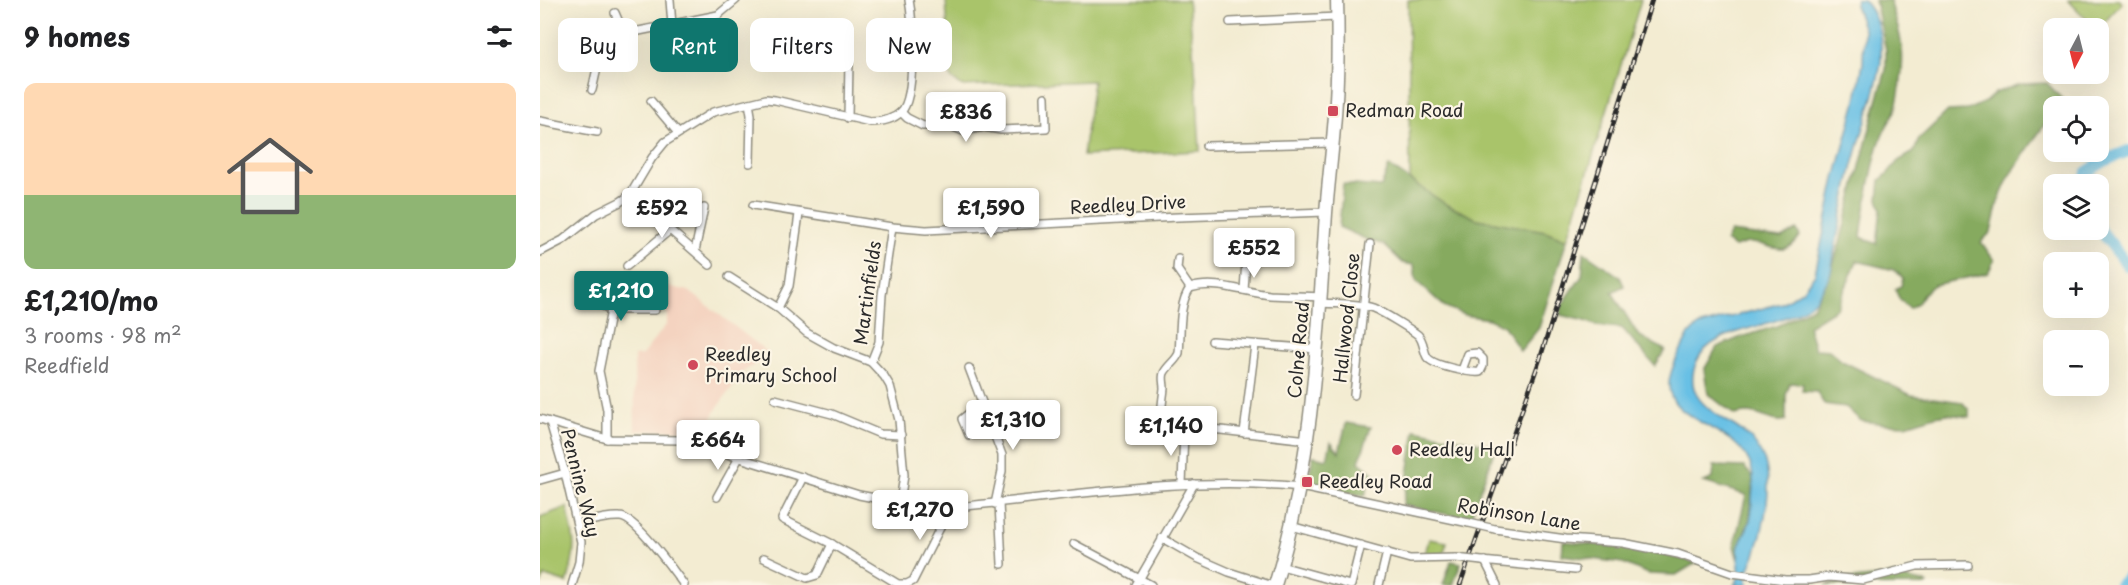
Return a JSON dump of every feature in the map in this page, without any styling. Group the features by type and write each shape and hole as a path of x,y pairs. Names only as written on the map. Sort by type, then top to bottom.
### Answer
{"highway":[{"name":"Colne Road","path":"1275,585 1300,487 1308,440 1322,300 1326,212 1333,143 1337,0"}],"street":[{"path":"670,0 671,18"},
{"path":"704,18 718,15 736,0"},
{"path":"540,252 563,240 596,214 630,195 652,158 665,142 713,112 766,99 848,118 880,122 901,112 908,102 910,92 912,33 910,1"},
{"path":"615,13 617,18"},
{"path":"1230,22 1337,17"},
{"path":"592,90 597,72"},
{"path":"848,118 849,72"},
{"path":"901,112 907,118 923,126 946,124 963,131 984,127 1046,128 1046,97"},
{"path":"651,101 678,133"},
{"path":"982,102 984,127"},
{"path":"749,103 750,163"},
{"path":"540,122 597,132"},
{"path":"1206,146 1333,143"},
{"path":"630,195 710,265"},
{"name":"Reedley Drive","path":"753,205 892,228 926,230 1166,217 1326,212"},
{"path":"695,251 704,208"},
{"path":"778,308 789,286 799,214"},
{"name":"Martinfields","path":"872,362 879,342 882,295 892,228"},
{"path":"627,266 670,230"},
{"path":"1244,290 1246,261 1250,257 1268,255 1268,250 1274,242"},
{"name":"Hallwood Close","path":"1354,395 1370,244"},
{"path":"1178,259 1177,269 1190,288"},
{"path":"729,277 778,308 807,333 834,348 872,362 890,386 899,420 904,475 900,503"},
{"path":"1162,422 1160,407 1164,374 1179,353 1185,296 1190,288 1198,285 1226,286 1270,295 1373,308 1417,335 1428,358 1462,370"},
{"path":"594,301 612,310 655,310"},
{"path":"607,439 607,410 599,371 612,310"},
{"path":"1212,341 1317,349"},
{"path":"1244,433 1255,345"},
{"path":"969,368 1002,455 997,504 1002,564"},
{"path":"775,399 832,414 880,434 900,435"},
{"path":"982,403 962,419 969,435 994,435"},
{"path":"540,419 607,439 682,440 740,456 859,495 926,508 997,504 1182,484 1300,487"},
{"name":"Pennine Way","path":"550,422 581,542 579,562 572,585"},
{"path":"1212,429 1308,440"},
{"path":"1182,484 1184,431"},
{"path":"717,497 740,456"},
{"path":"540,480 565,473"},
{"path":"803,477 782,519 831,544 898,584 913,581 945,518 947,508"},
{"path":"1138,582 1194,484"},
{"name":"Robinson Lane","path":"1300,487 1495,529 1566,539 1623,543 1678,554 1732,573 1749,576 1785,580 1829,577 1863,580 1917,566 1968,566"},
{"path":"578,524 619,516 630,520 684,585"},
{"path":"1291,526 1417,560 1456,558 1575,570"},
{"path":"1162,538 1197,558 1229,572 1270,585"},
{"path":"764,558 807,578 813,577 817,575 831,544"},
{"path":"1074,544 1138,582 1151,585"},
{"path":"1281,566 1350,585 1361,545"},
{"path":"1378,585 1387,552"},
{"path":"1484,561 1497,585"},
{"path":"880,585 885,578"}],"shaded area":[{"name":"Reedley Primary School","path":"667,286 689,291 770,354 743,372 719,405 702,436 684,430 635,431 634,356 642,355 667,324"}],"green space":[{"path":"946,0 1188,0 1200,151 1083,156 1093,81 961,86 950,77 950,72 952,72 952,18 947,18"},
{"path":"1408,0 1641,0 1567,240 1545,231 1477,219 1447,205 1410,180"},
{"path":"1875,0 1890,0 1902,49 1897,104 1876,155 1861,237 1877,244 1881,208 1878,199 1880,180 1898,161 1914,152 1919,139 1948,111 1967,110 1985,102 1995,93 2020,84 2048,84 2059,96 2043,96 2043,127 2009,177 1998,202 1991,232 1981,242 1994,260 1988,273 1934,285 1923,294 1919,302 1910,308 1900,300 1895,289 1901,286 1903,278 1894,270 1857,261 1837,308 1808,326 1815,349 1829,350 1842,361 1911,395 1962,402 1969,410 1969,417 1947,414 1906,425 1861,421 1846,407 1824,404 1817,392 1802,391 1803,384 1790,383 1786,395 1786,420 1774,420 1750,413 1735,415 1708,394 1704,370 1717,347 1777,326 1813,307 1830,274 1841,239 1886,70 1886,50"},
{"path":"2068,0 2120,0 2122,3 2108,18 2085,18"},
{"path":"1389,166 1447,205 1477,219 1545,231 1567,240 1539,328 1520,351 1504,326 1489,319 1464,315 1444,306 1416,281 1414,265 1403,263 1383,244 1370,241 1339,227 1343,184 1381,187"},
{"path":"1797,230 1800,236 1788,248 1782,249 1757,243 1745,243 1734,247 1726,241 1730,232 1781,238"},
{"path":"1584,252 1620,277 1624,286 1612,292 1638,335 1665,350 1655,366 1622,328 1598,326 1560,315 1562,305 1582,276"},
{"path":"1346,423 1371,427 1359,462 1375,475 1370,478 1365,496 1307,485 1313,456 1327,459 1331,442 1339,452"},
{"path":"1415,430 1496,446 1470,519 1403,505"},
{"path":"1714,466 1744,467 1753,477 1750,519 1739,547 1739,563 1734,546 1746,495 1704,482 1713,478"},
{"path":"567,507 574,545 567,583 545,576 540,585 540,517"},
{"path":"1429,539 1447,542 1443,555 1424,557"},
{"path":"1563,541 1653,551 1696,563 1676,575 1648,574 1623,563 1562,555"},
{"path":"1451,561 1461,563 1453,585 1443,585"},
{"path":"1890,575 1928,585 1825,585 1844,580"}],"water":[{"path":"1856,0 1863,0 1876,20 1881,43 1881,63 1851,173 1830,275 1816,299 1799,311 1716,341 1704,350 1696,363 1693,377 1694,389 1699,399 1748,436 1760,451 1765,462 1768,495 1759,542 1748,572 1748,585 1734,585 1739,576 1739,546 1751,515 1752,470 1746,455 1735,444 1680,409 1672,398 1670,379 1673,366 1689,334 1699,326 1782,303 1802,291 1815,274 1863,63 1864,30 1855,5"}],"waterway":[{"path":"2086,174 2106,160 2128,151"},
{"path":"2108,240 2128,266"},
{"path":"2120,585 2128,578"}],"railway":[{"path":"1460,585 1540,359 1652,0"}],"place":[{"name":"Redman Road","path":"1333,111"},
{"name":"Reedley Primary School","path":"693,365"},
{"name":"Reedley Hall","path":"1397,450"},
{"name":"Reedley Road","path":"1307,482"}]}
